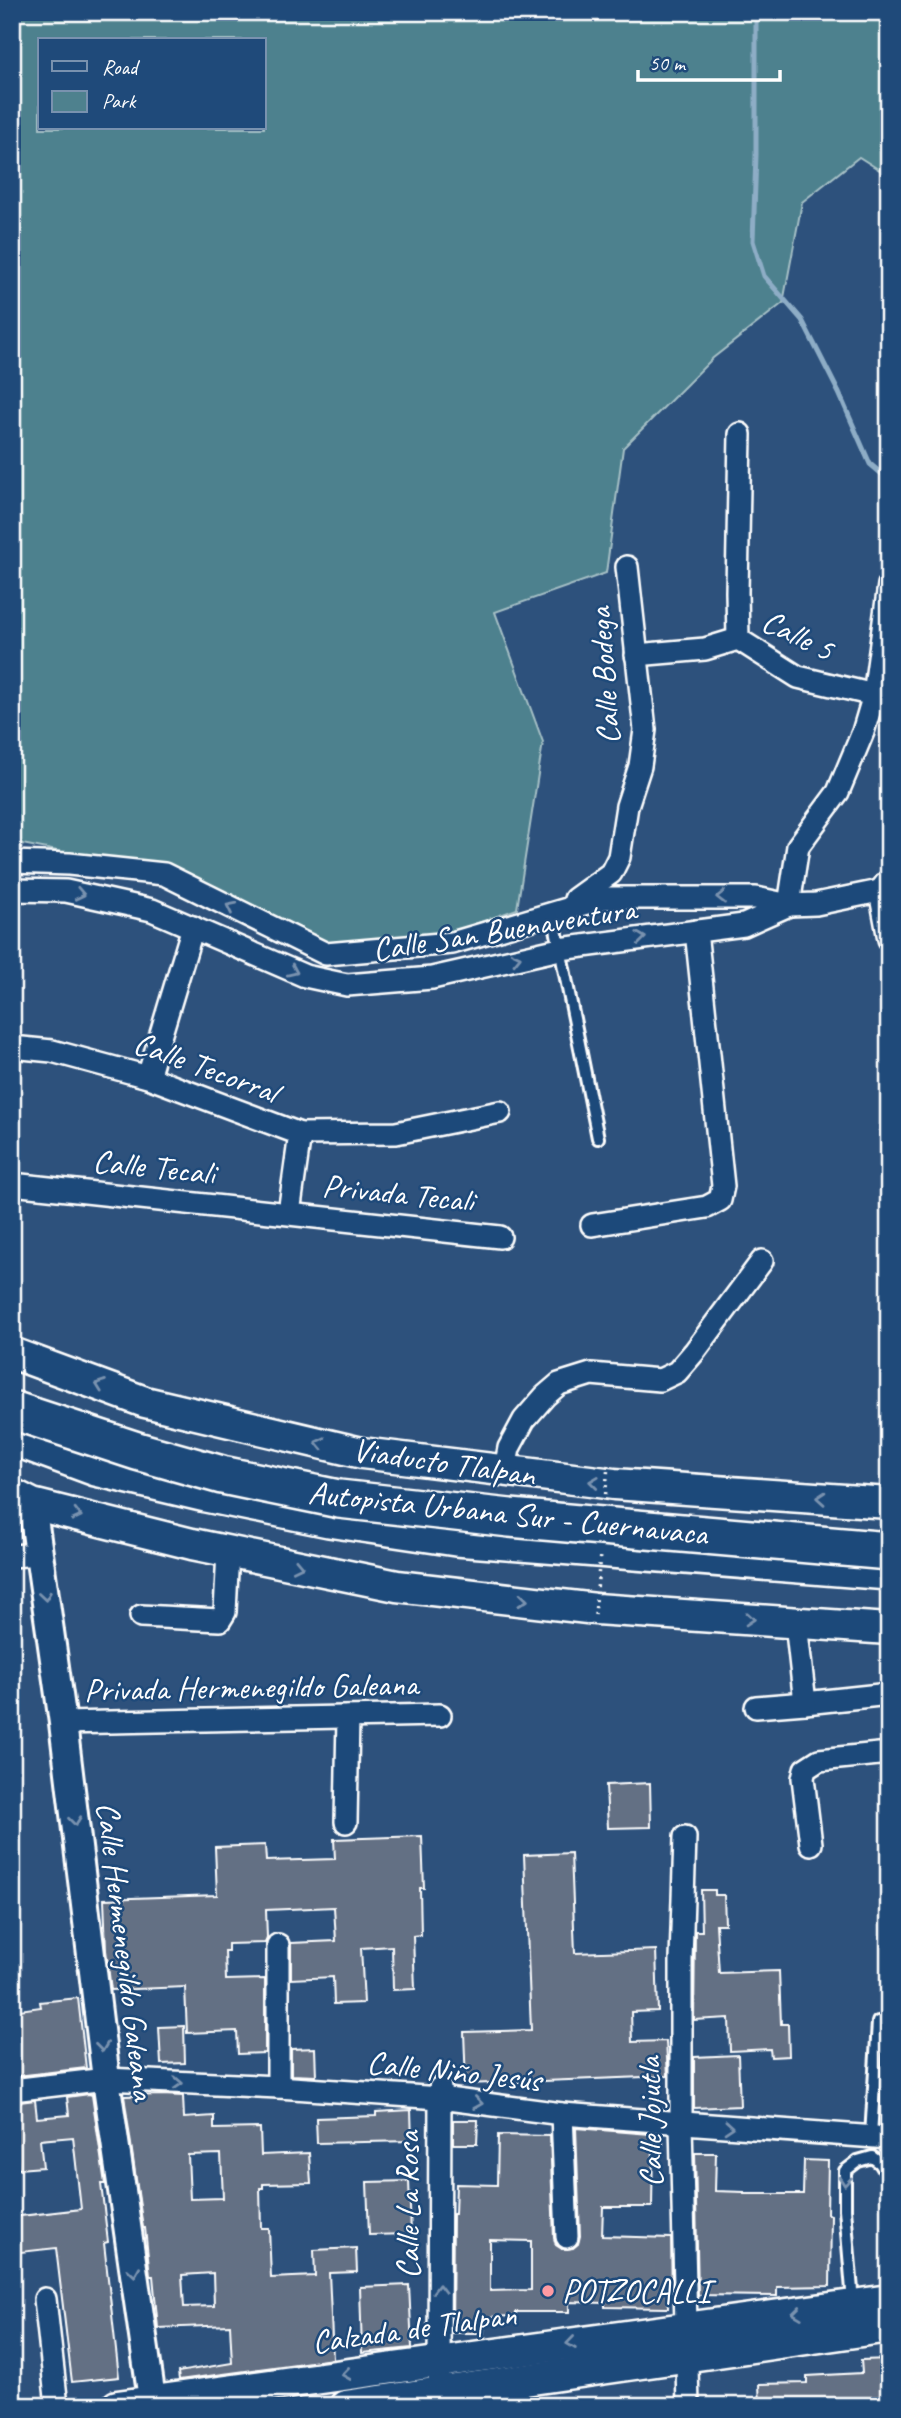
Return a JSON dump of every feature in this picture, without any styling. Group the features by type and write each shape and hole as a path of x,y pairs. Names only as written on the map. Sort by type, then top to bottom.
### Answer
{"highway":[{"name":"Viaducto Tlalpan","path":"12,1402 96,1431 257,1474 353,1492 467,1505 889,1540"},
{"name":"Autopista Urbana Sur - Cuernavaca","path":"12,1410 137,1451 210,1471 339,1499 510,1518 889,1551"},
{"name":"Autopista Urbana Sur - Cuernavaca","path":"12,1427 112,1463 218,1490 331,1512 504,1532 889,1563"},
{"name":"Viaducto Tlalpan","path":"12,1436 96,1467 329,1518 456,1537 889,1571"}],"main road":[{"name":"Viaducto Tlalpan","path":"12,1353 159,1405 362,1453 614,1484 889,1503"},
{"path":"22,1499 228,1551 397,1586 596,1609 889,1629"},
{"name":"Calzada de Tlalpan","path":"117,2406 889,2300"},
{"name":"Calzada de Tlalpan","path":"345,2406 439,2399 688,2357 889,2327"}],"street":[{"path":"738,639 740,434"},
{"name":"Calle Bodega","path":"553,914 611,873 619,857 627,806 640,766 645,730 627,566"},
{"path":"789,905 798,846 838,792 863,732 881,699 889,585"},
{"name":"Calle 5","path":"636,655 705,649 738,639 798,677 881,699"},
{"name":"Calle San Buenaventura","path":"12,862 69,864 164,874 326,954 452,943 604,898 755,898 789,905 816,904 886,886"},
{"path":"886,886 889,939"},
{"name":"Calle San Buenaventura","path":"12,890 66,891 152,910 305,976 347,985 432,978 559,948 744,925 789,905"},
{"path":"148,1077 193,927"},
{"path":"592,1226 707,1207 720,1200 723,1186 696,931"},
{"name":"Calle Tecorral","path":"12,1047 52,1051 148,1077 300,1135 289,1213"},
{"path":"300,1135 396,1133 500,1112"},
{"name":"Calle Tecali","path":"12,1184 289,1213"},
{"name":"Privada Tecali","path":"289,1213 500,1237"},
{"path":"505,1470 509,1448 524,1420 559,1384 591,1374 660,1380 677,1372 762,1261"},
{"name":"Calle Hermenegildo Galeana","path":"22,1499 39,1553 63,1723 106,2079 152,2403"},
{"path":"141,1616 220,1620 225,1612 228,1551"},
{"path":"12,1556 39,1553"},
{"path":"796,1623 805,1703"},
{"path":"756,1707 889,1694"},
{"name":"Privada Hermenegildo Galeana","path":"63,1723 440,1715"},
{"path":"346,1822 348,1717"},
{"path":"811,1844 803,1778 805,1769 820,1760 889,1753"},
{"name":"Calle Jojutla","path":"685,1837 681,1960 681,2124 688,2406"},
{"path":"278,1945 278,2087"},
{"name":"Calle Niño Jesús","path":"12,2090 106,2079 435,2092 562,2114 880,2137"},
{"name":"Calle La Rosa","path":"435,2092 439,2399"},
{"path":"562,2114 567,2237"},
{"path":"45,2299 57,2406"}],"lane":[{"path":"553,914 598,1138"},
{"path":"878,2022 880,2137"},
{"path":"853,2306 845,2209 845,2171 858,2161 872,2157 880,2163 889,2178"}],"green space":[{"path":"12,12 889,12 889,176 859,157 802,202 783,303 713,358 623,448 606,573 495,612 543,742 517,909 447,934 308,945 112,862 12,842"}],"building":[{"path":"650,1783 651,1827 608,1828 606,1785"},
{"path":"422,1836 424,1888 420,1888 421,1935 413,1936 415,1989 393,1990 392,1946 361,1948 364,2003 334,2004 333,1977 291,1979 291,1943 336,1941 334,1907 266,1910 265,1943 228,1944 228,1951 225,1951 226,1980 265,1979 265,2053 238,2054 237,2031 187,2033 185,1987 111,1990 104,1899 217,1895 215,1847 265,1845 266,1861 335,1859 334,1839"},
{"path":"571,1853 575,1953 656,1950 658,2011 631,2012 632,2042 666,2041 668,2076 466,2084 464,2032 531,2030 524,1855"},
{"path":"701,1890 715,1890 715,1895 724,1895 725,1924 716,1924 719,1973 779,1971 781,2024 788,2024 789,2056 771,2057 770,2049 730,2051 729,2018 694,2020 695,1931 702,1931"},
{"path":"78,1998 86,2068 17,2076 12,2011 41,2007 40,2002"},
{"path":"184,2026 185,2063 161,2064 159,2027"},
{"path":"315,2048 316,2076 291,2075 291,2049"},
{"path":"738,2055 740,2106 694,2108 694,2057"},
{"path":"92,2095 105,2184 101,2184 108,2242 104,2243 119,2377 72,2382 56,2248 12,2253 12,2217 81,2209 73,2137 40,2140 43,2167 18,2169 12,2103 35,2100 37,2118 69,2115 67,2097"},
{"path":"124,2096 183,2096 184,2118 214,2116 214,2129 260,2128 261,2155 309,2153 311,2183 263,2184 263,2188 260,2188 261,2228 269,2228 271,2278 315,2276 314,2250 356,2248 357,2272 329,2273 333,2359 179,2380 178,2372 232,2363 230,2325 158,2328 153,2276 150,2276","holes":["221,2154 223,2198 190,2199 188,2155","213,2273 214,2306 184,2307 182,2275"]},
{"path":"411,2110 412,2141 317,2143 316,2118 376,2116 376,2112"},
{"path":"453,2120 478,2120 477,2144 453,2144"},
{"path":"576,2128 663,2135 663,2144 653,2144 652,2207 603,2207 602,2236 671,2238 672,2295 668,2295 668,2308 605,2307 605,2303 569,2302 569,2312 516,2312 516,2316 485,2317 484,2333 452,2333 453,2214 456,2184 497,2185 498,2135 550,2136 556,2245 562,2249 573,2248 578,2244 580,2236","holes":["490,2240 531,2241 531,2290 490,2291"]},
{"path":"695,2153 716,2153 715,2191 744,2194 803,2194 804,2160 828,2161 827,2214 831,2215 830,2286 777,2287 777,2296 698,2295"},
{"path":"409,2181 411,2234 369,2235 367,2182"},
{"path":"409,2285 412,2348 362,2353 360,2287"},
{"path":"889,2359 889,2406 760,2406 759,2384 807,2383 807,2376 862,2373 861,2360"}],"waterway":[{"path":"756,12 753,241 764,276 802,320 839,393 870,464 889,480"}],"place":[{"name":"POTZOCALLI","path":"548,2291"}]}
